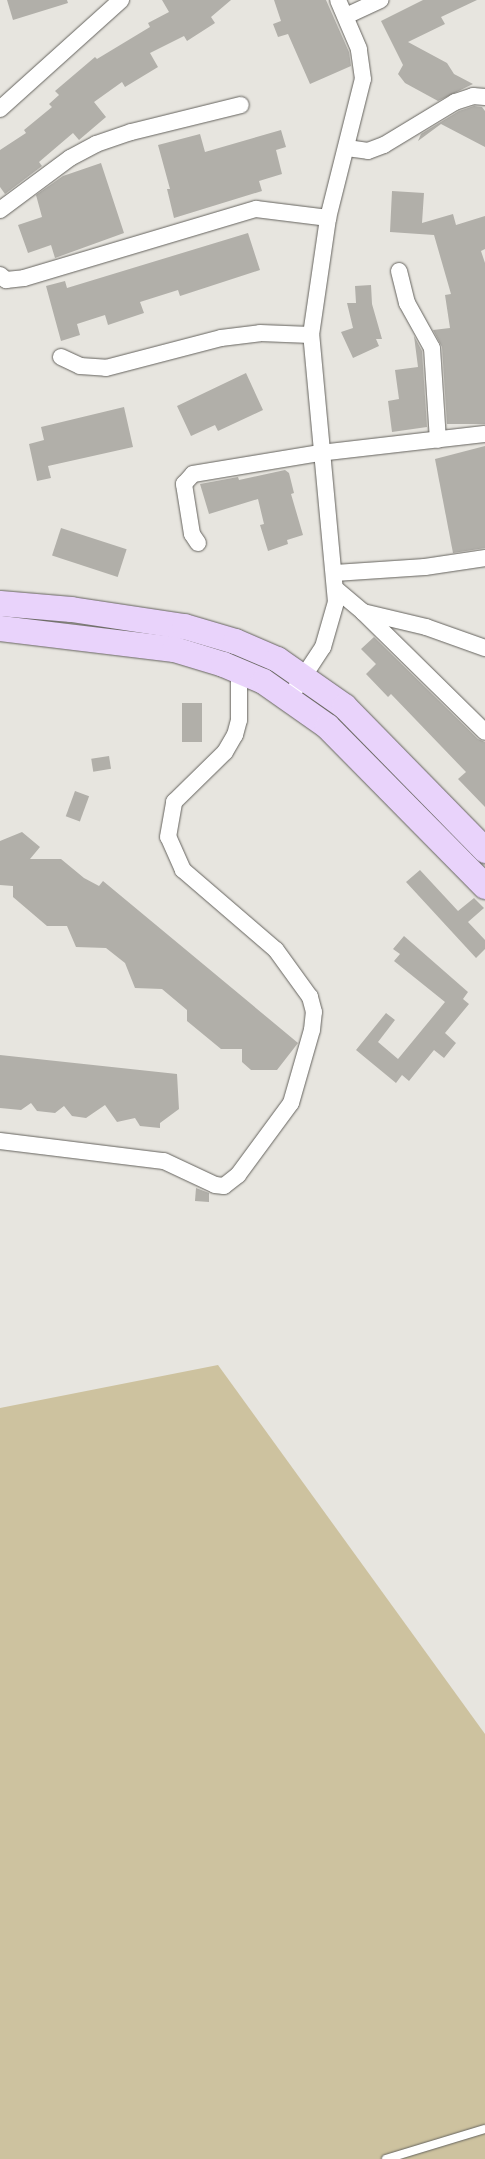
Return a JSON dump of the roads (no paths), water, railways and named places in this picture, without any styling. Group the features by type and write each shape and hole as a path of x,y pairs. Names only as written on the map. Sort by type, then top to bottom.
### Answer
{"main road":[{"path":"0,603 79,610 184,626 236,641 306,676 344,706 388,748 485,850"},
{"path":"0,628 174,649 239,671 290,697 370,766 485,886"}],"street":[{"path":"0,109 121,0"},
{"path":"290,697 306,676 330,631 337,590 320,453 311,336 328,218 363,79 359,49 338,0"},
{"path":"346,16 381,0"},
{"path":"347,148 368,151 384,145 455,102 485,97"},
{"path":"0,210 70,158 96,144 131,132 241,104"},
{"path":"0,275 6,280 24,278 256,209 328,218"},
{"path":"398,271 407,303 432,348 438,440"},
{"path":"61,357 80,366 106,368 221,338 260,333 311,336"},
{"path":"198,543 192,534 184,484 188,476 320,453 485,434"},
{"path":"335,572 425,567 485,558"},
{"path":"337,590 363,612 485,732"},
{"path":"363,612 426,628 485,648"},
{"path":"0,1142 164,1161 215,1185 224,1186 238,1175 291,1103 312,1030 314,1012 310,997 276,950 183,870 168,837 174,802 225,752 235,735 239,720 239,671"}],"lane":[{"path":"386,2159 485,2129"}]}
